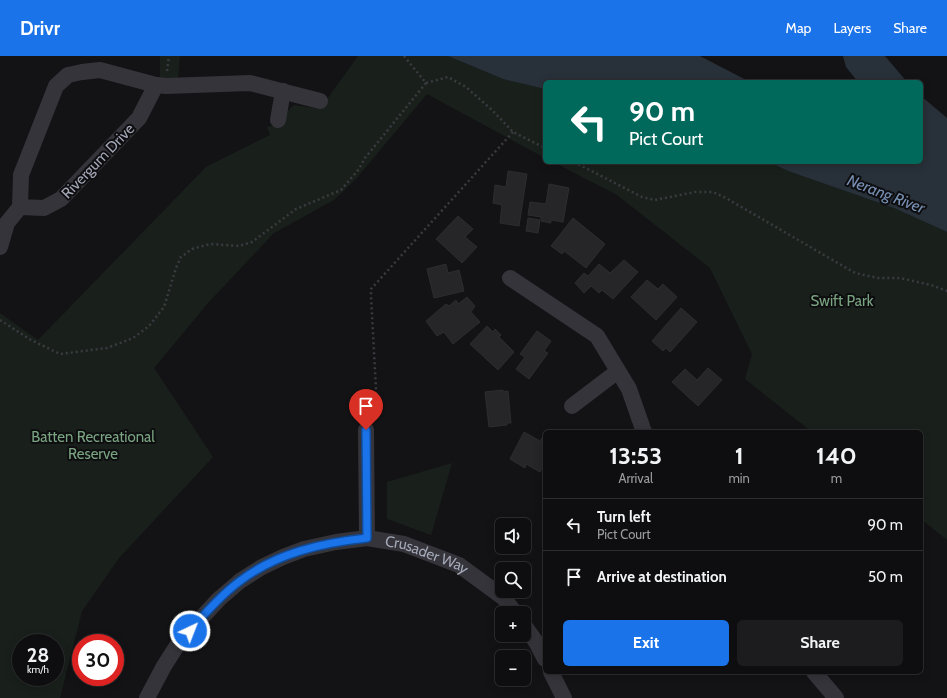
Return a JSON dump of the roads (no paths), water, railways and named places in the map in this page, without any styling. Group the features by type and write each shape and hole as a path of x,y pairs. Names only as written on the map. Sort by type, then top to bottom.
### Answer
{"street":[{"path":"0,247 7,223 20,207 21,175 56,86 68,75 100,70 156,85 166,86 250,82 320,101"},
{"name":"Rivergum Drive","path":"20,207 44,208 62,199 139,118 156,85"},
{"path":"278,120 284,91"},
{"path":"510,278 597,336 629,389 643,430"},
{"path":"572,406 618,371"},
{"path":"366,430 367,538"},
{"name":"Crusader Way","path":"147,698 164,666 180,641 219,599 240,581 262,567 304,549 336,542 367,538 404,544 459,564 504,598 510,606"},
{"path":"531,635 543,655"},
{"path":"552,674 564,698"},
{"path":"816,674 836,698"}],"water":[{"path":"448,56 700,56 746,80 543,80 543,89 503,79"},
{"path":"843,56 885,56 905,80 856,80 846,67"},
{"name":"Nerang River","path":"923,98 947,118 947,232 894,208 788,171 773,164 923,164"}],"park label":[{"name":"Swift Park","path":"842,301"},
{"name":"Batten Recreational Reserve","path":"93,446"}]}
